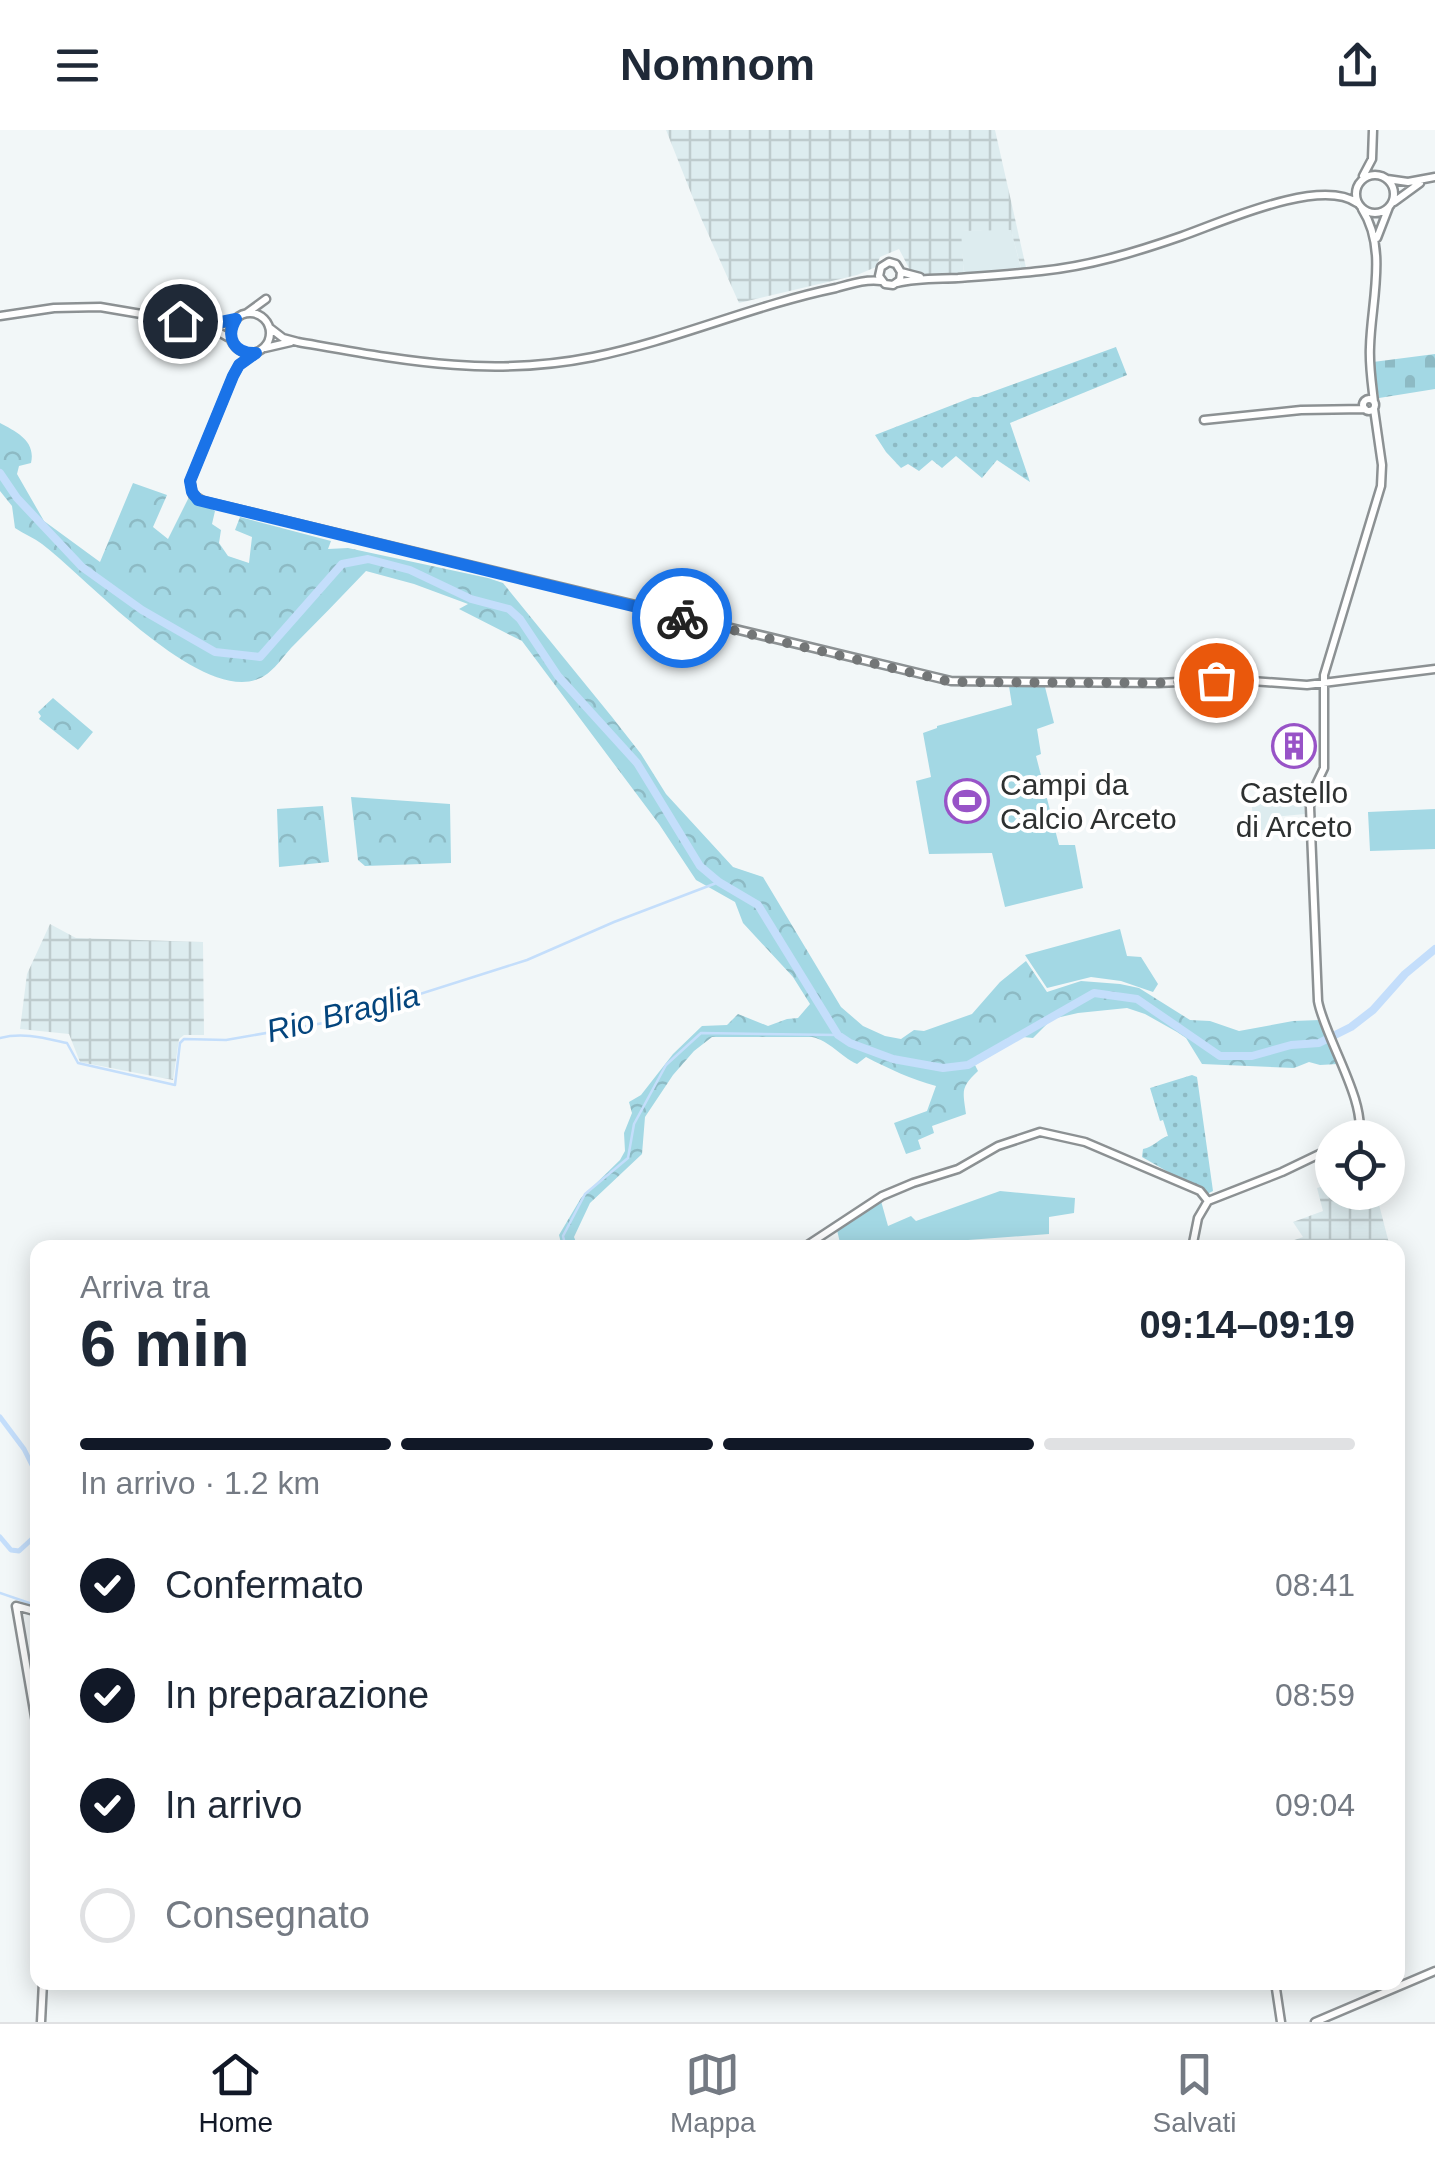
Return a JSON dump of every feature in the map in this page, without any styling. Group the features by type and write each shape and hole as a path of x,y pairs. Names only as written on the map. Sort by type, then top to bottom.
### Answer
{"street":[{"path":"1359,1120 1318,1001 1310,808 1312,793 1324,768 1322,682 1380,492 1382,465 1376,419 1369,405 1376,244 1372,224 1355,190 1370,164 1373,130"},
{"path":"1373,150 1394,190 1376,244"},
{"path":"926,278 902,272 891,262 883,265 880,276 886,285 1081,265 1127,254 1289,200 1347,190 1370,174 1408,182 1435,177"},
{"path":"1333,194 1348,196 1378,213 1425,180"},
{"path":"897,283 902,272"},
{"path":"246,313 258,314 283,338 424,364 544,364 619,350 790,298 880,276"},
{"path":"0,316 91,306 206,325 236,319 266,299 264,307 271,335 265,348"},
{"path":"233,376 236,357 231,328 236,319"},
{"path":"206,325 245,353 256,353"},
{"path":"298,342 265,348 239,365 190,481 193,495 203,502 951,682 1158,683 1222,680 1230,673 1238,680 1296,686 1435,668"},
{"path":"1204,420 1369,405"},
{"path":"814,1240 882,1196 913,1182 958,1170 998,1146 1040,1132 1120,1155 1200,1191 1208,1201"},
{"path":"1194,1240 1198,1218 1208,1201 1315,1156"},
{"path":"30,1610 16,1606 30,1687"},
{"path":"1405,1984 1435,1971"},
{"path":"41,2022 43,1990"},
{"path":"1276,1990 1281,2022"},
{"path":"1315,2022 1390,1990"}],"shaded area":[{"path":"666,130 995,130 1027,272 1022,272 1011,230 961,231 964,275 912,274 899,249 880,257 876,267 857,275 739,303"},
{"path":"1011,229 1021,269 964,274 960,231"},
{"path":"1284,794 1303,796 1305,814 1273,817 1272,828 1249,833 1244,828 1253,817 1251,799"},
{"path":"50,924 76,938 203,942 204,1035 184,1035 179,1039 173,1080 80,1062 69,1034 20,1029 27,974"},
{"path":"1380,1210 1388,1240 1294,1240 1303,1237 1293,1222 1323,1211"}],"green space":[{"path":"1116,347 1127,375 1010,423 1030,482 997,460 982,478 956,456 942,468 932,460 919,471 908,464 901,468 875,435 973,397"},
{"path":"1435,354 1435,389 1379,398 1373,362"},
{"path":"0,423 24,438 31,449 31,463 19,466 17,474 44,521 100,562 133,483 167,495 153,527 168,539 190,495 215,511 212,524 221,530 219,543 228,556 249,563 252,537 235,530 240,517 331,541 328,549 348,548 503,583 641,754 666,794 733,867 763,877 841,1007 863,1026 885,1036 901,1039 914,1030 924,1031 972,1014 1000,982 1026,961 1047,992 1081,981 1120,984 1139,988 1190,1020 1210,1021 1239,1031 1320,1020 1338,1064 1309,1062 1294,1068 1202,1064 1186,1038 1145,1014 1127,1008 1078,1013 1052,1019 1033,1038 1023,1037 975,1065 978,1071 964,1090 966,1114 932,1126 934,1133 918,1140 921,1149 906,1154 894,1123 927,1111 936,1086 866,1057 857,1064 812,1037 712,1037 673,1075 645,1117 642,1154 590,1203 575,1240 560,1240 559,1235 581,1198 625,1151 624,1133 632,1113 629,1102 641,1095 673,1054 702,1026 727,1025 738,1014 768,1026 798,1018 810,1004 793,977 743,923 735,902 696,880 659,824 522,641 459,609 468,604 366,571 264,676 240,682 211,675 148,636 42,544 15,528 12,506 0,491"},
{"path":"1043,679 1054,723 1037,729 1041,754 1036,756 1059,845 1075,845 1083,888 1005,907 992,853 929,854 916,781 931,777 923,733 1012,705 1008,680"},
{"path":"53,698 93,732 78,750 39,719 38,712"},
{"path":"351,797 450,804 451,863 365,866 358,860"},
{"path":"323,806 329,862 279,867 277,809"},
{"path":"1435,809 1435,849 1370,851 1368,812"},
{"path":"1120,929 1127,956 1141,957 1158,984 1153,992 1121,981 1091,977 1047,988 1025,955"},
{"path":"1192,1075 1197,1077 1213,1191 1207,1194 1142,1157 1143,1149 1168,1136 1150,1088"},
{"path":"1000,1191 1075,1198 1074,1213 1049,1217 1049,1234 969,1240 839,1240 837,1230 881,1201 888,1226 911,1216 916,1221"}],"waterway":[{"path":"0,473 17,498 82,567 142,610 215,652 260,657 342,564 368,559 410,570 471,599 509,609 558,676 637,763 700,866 758,905 838,1035 893,1059 943,1068 968,1065 1094,993 1137,999 1220,1056 1252,1056 1291,1045 1319,1043 1351,1027 1373,1010 1405,974 1435,949"},
{"name":"Rio Braglia","path":"0,1038 25,1036 67,1043 78,1063 175,1085 180,1043 184,1039 226,1040 335,1021 527,960 719,882"},
{"path":"564,1240 585,1194 628,1158 634,1124 666,1065 701,1033 838,1035"},
{"path":"0,1417 30,1461"},
{"path":"0,1537 11,1550 19,1551 30,1541"},
{"path":"0,1593 30,1603"}],"way so far":[{"path":"682,618 951,682 1216,680"}],"place":[{"name":"Castello di Arceto","path":"1294,746"},
{"name":"Campi da Calcio Arceto","path":"967,801"}],"route":[{"path":"180,321 206,325 236,319 230,334 233,343 240,351 256,353 239,365 233,376 190,481 198,500 682,618"}]}
